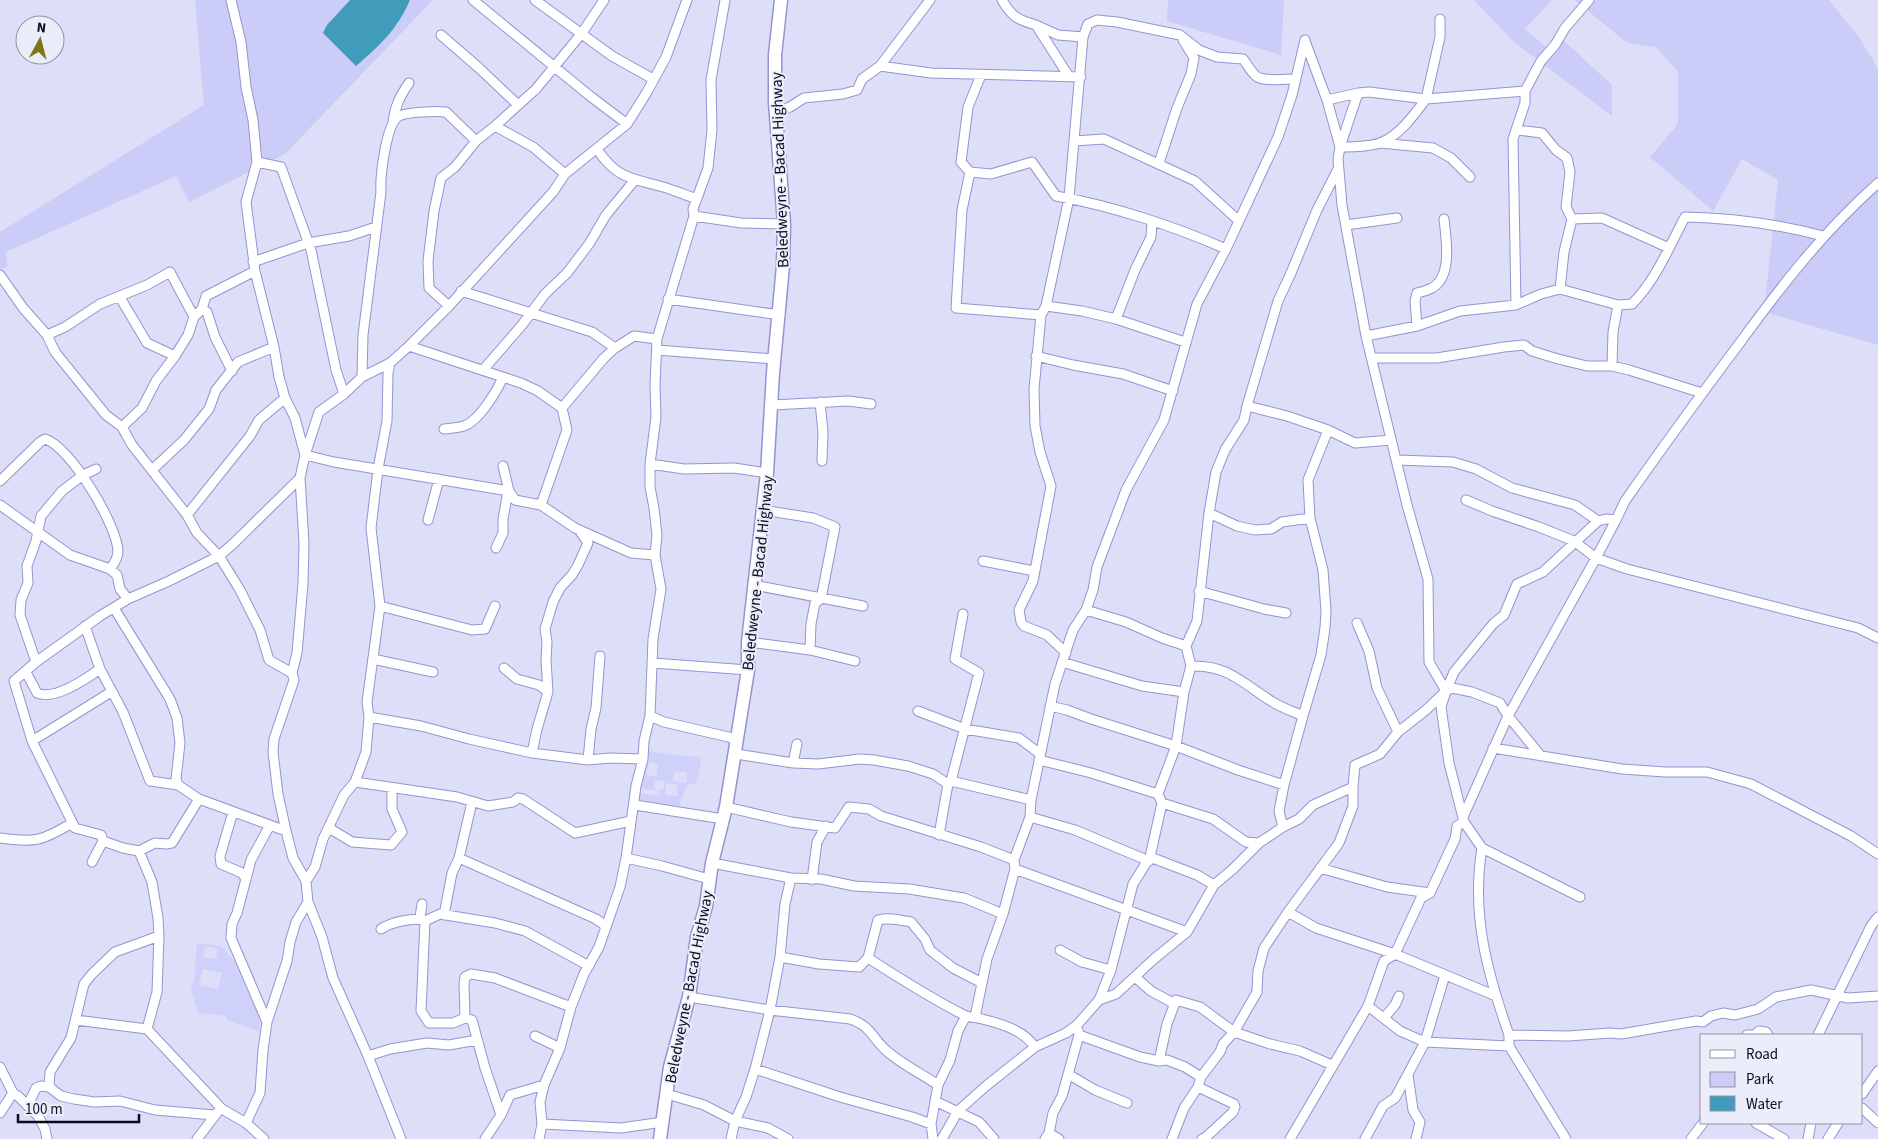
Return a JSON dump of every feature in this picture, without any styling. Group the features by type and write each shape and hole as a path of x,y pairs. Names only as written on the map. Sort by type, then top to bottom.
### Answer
{"street":[{"path":"231,0 241,42 257,162 246,202 254,267 274,348 279,377 305,455"},
{"path":"473,0 627,124"},
{"path":"535,0 612,56 653,78"},
{"path":"449,306 429,288 428,261 434,211 441,178 455,167 476,140 495,126 536,89 582,33 604,0"},
{"path":"401,1139 368,1056 333,978 322,937 308,902 306,881 293,858 278,794 273,752 274,739 294,680 292,673 298,653 304,544 300,478 305,455 319,412 344,394 362,377 390,363 410,346 553,192 564,174 627,124 648,92 653,78 666,57 687,0"},
{"path":"539,1139 542,1124 540,1102 544,1085 560,1048 571,1007 599,947 620,887 635,805 636,786 643,759 644,741 650,716 653,639 661,589 656,555 657,535 650,487 650,464 656,417 657,339 694,216 693,209 708,168 712,130 711,80 725,0"},
{"name":"Beledweyne - Bacad Highway","path":"660,1139 670,1067 689,998 697,937 706,906 712,863 736,754 748,670 748,642 767,473 774,359 784,266 784,224 776,113 775,55 781,0"},
{"path":"776,113 804,98 843,94 857,90 862,79 880,66 930,0"},
{"path":"1002,0 1010,13 1019,20 1058,35 1083,37"},
{"path":"1516,305 1513,139 1525,103 1525,90 1541,61 1588,0"},
{"path":"1380,143 1396,133 1414,116 1426,99 1440,38 1440,19"},
{"path":"1066,653 1047,635 1024,626 1021,622 1019,610 1033,581 1051,486 1040,452 1035,426 1034,389 1036,356 1041,315 1046,306 1069,198 1083,37 1088,24 1097,20 1118,22 1180,35 1199,50 1217,57 1243,59 1256,76 1266,80 1279,78 1296,79"},
{"path":"1036,26 1068,75"},
{"path":"441,35 518,105"},
{"path":"1159,163 1191,74 1194,58 1180,35"},
{"path":"933,1139 931,1124 938,1085 950,1060 958,1031 971,1017 982,983 987,958 1003,914 1014,865 1030,817 1030,800 1035,785 1039,757 1055,684 1062,662 1073,630 1086,610 1094,590 1097,567 1126,490 1164,420 1185,342 1198,304 1239,222 1278,137 1296,79 1305,40 1310,58 1327,100 1340,148"},
{"path":"880,66 931,74 1068,75 1081,77"},
{"path":"981,75 968,107 963,142 961,162 970,172 990,174 1032,162 1056,196 1130,214 1186,231 1226,249"},
{"path":"362,377 362,335 381,192 380,178 384,152 394,122 394,110 398,98 409,83"},
{"path":"1327,100 1358,92 1426,99 1525,90"},
{"path":"1358,92 1340,148 1338,169 1346,225 1366,336 1407,505 1428,579 1429,662 1446,691"},
{"path":"394,122 400,116 429,111 446,112 476,140"},
{"path":"495,126 533,147 564,174"},
{"path":"1517,130 1542,133 1556,150 1567,158 1570,172 1566,207 1572,219 1564,252 1560,288"},
{"path":"1074,141 1104,139 1159,163 1195,181 1239,222"},
{"path":"1340,148 1380,143 1433,148 1451,158 1470,176"},
{"path":"597,148 604,160 616,171 634,181 665,187 697,199"},
{"path":"257,162 281,167 311,250 319,281 336,370 344,394"},
{"path":"942,1139 958,1111 986,1086 1035,1047 1066,1033 1077,1025 1100,1000 1111,970 1132,884 1150,859 1160,799 1176,746 1184,692 1191,666 1186,646 1197,621 1209,513 1216,472 1225,450 1244,420 1278,301 1317,210 1338,169"},
{"path":"970,172 962,210 956,308 1041,315"},
{"path":"483,370 545,294 567,273 589,244 606,215 634,181"},
{"path":"1290,1139 1368,1006 1384,961 1395,954 1421,898 1430,892 1508,716 1596,558 1625,501 1761,314 1823,236 1878,184"},
{"path":"694,216 741,223 784,224"},
{"path":"1366,336 1417,326 1460,311 1516,305 1560,288 1618,304 1632,304 1643,293 1662,262 1685,217 1722,218 1792,228 1823,236"},
{"path":"1346,225 1397,218"},
{"path":"1572,219 1602,218 1669,248"},
{"path":"1417,326 1415,301 1417,294 1433,288 1440,280 1447,263 1444,219"},
{"path":"1116,319 1135,270 1151,237 1152,222"},
{"path":"122,427 142,408 156,381 188,335 194,317 202,309 206,296 254,267 308,243 349,236 376,227"},
{"path":"47,335 64,327 100,304 147,285 170,272 194,317"},
{"path":"0,275 22,308 47,335 55,352 106,415 122,427 132,445 187,515 196,533 218,556 240,590 260,630 269,660 292,673"},
{"path":"461,291 592,332 615,348"},
{"path":"117,297 121,299 147,343 175,356"},
{"path":"668,299 780,315"},
{"path":"1612,366 1613,332 1618,304"},
{"path":"1046,306 1082,311 1116,319 1185,342"},
{"path":"202,309 207,312 215,337 232,371"},
{"path":"562,408 615,348 634,336 657,339"},
{"path":"1372,358 1437,358 1504,346 1524,345 1532,351 1587,366 1612,366 1676,386 1685,386 1702,393"},
{"path":"410,346 521,383 538,391 562,408 567,430 541,505"},
{"path":"152,470 184,440 209,409 216,390 238,362 274,348"},
{"path":"657,350 774,359"},
{"path":"1036,356 1124,374 1173,390"},
{"path":"306,881 315,866 324,839 344,795 355,782 366,752 369,717 367,702 380,606 371,528 378,469 387,421 388,372 390,363"},
{"path":"444,429 466,425 475,418 498,390 503,377"},
{"path":"187,515 250,436 259,420 285,398"},
{"path":"772,405 849,401 871,404"},
{"path":"820,402 823,432 822,461"},
{"path":"1247,406 1287,416 1328,430 1355,443 1391,440"},
{"path":"1283,827 1279,811 1284,785 1321,655 1326,611 1323,570 1310,518 1308,480 1328,430"},
{"path":"0,481 44,439 50,441 66,454 83,475 114,533 118,552 110,569"},
{"path":"305,455 508,491 515,500 541,505 579,530 631,553 656,555"},
{"path":"1397,460 1453,462 1476,469 1512,488 1575,505 1598,521"},
{"path":"650,464 684,469 734,468 767,473"},
{"path":"496,548 503,533 503,519 508,491 503,466"},
{"path":"36,662 20,615 21,600 28,583 27,566 41,516 62,491 83,475 96,469"},
{"path":"199,799 172,843 155,843 139,851 122,848 103,841 101,836 75,828 32,741 14,681 36,662 85,626 128,599 218,556 234,543 300,478"},
{"path":"428,520 439,479"},
{"path":"1466,500 1574,541 1596,558 1627,569 1858,628 1878,638"},
{"path":"0,504 70,555 110,569 117,575 120,589 128,599"},
{"path":"762,510 812,518 835,526 821,599 815,604 811,624 810,650"},
{"path":"1209,513 1237,526 1255,530 1271,528 1282,522 1310,518"},
{"path":"1580,897 1482,848 1464,818 1449,763 1441,707 1454,672 1493,624 1504,615 1517,584 1543,572 1574,541 1598,521 1606,519 1616,520"},
{"path":"532,753 548,692 546,660 548,642 546,629 552,602 560,588 572,575 588,543 579,530"},
{"path":"983,561 1034,571"},
{"path":"754,585 863,606"},
{"path":"1200,591 1264,609 1286,613"},
{"path":"380,606 472,630 485,629 495,606"},
{"path":"114,608 170,699 177,718 180,743 176,778 178,785"},
{"path":"1086,610 1126,622 1186,646"},
{"path":"939,835 949,782 979,673 955,659 963,614"},
{"path":"1357,622 1369,651 1377,688 1398,732"},
{"path":"85,626 100,669 123,712 150,781 178,785 199,799 286,831"},
{"path":"748,642 810,650 855,661"},
{"path":"588,760 591,730 596,708 600,656"},
{"path":"373,659 433,672"},
{"path":"1062,662 1142,686 1184,692"},
{"path":"653,663 748,670"},
{"path":"1191,666 1208,665 1227,671 1272,702 1303,716"},
{"path":"504,668 517,679 539,685 548,692"},
{"path":"26,672 37,693 43,696 78,684 100,669"},
{"path":"1172,1139 1184,1108 1198,1087 1201,1077 1234,1032 1257,992 1258,971 1264,948 1339,843 1353,806 1356,765 1380,754 1398,732 1452,688 1472,692 1500,703 1508,716 1541,756"},
{"path":"32,741 111,692"},
{"path":"1050,706 1176,746 1284,785"},
{"path":"918,711 965,729 1018,738 1039,757 1091,773 1213,819 1246,842 1259,843"},
{"path":"650,716 664,722 737,739"},
{"path":"369,717 421,726 532,753 588,760 610,758 643,759"},
{"path":"793,763 797,744"},
{"path":"1493,748 1622,770 1707,772 1751,784 1851,836 1878,854"},
{"path":"736,754 793,763 818,764 860,759 874,760 908,766 933,774 949,782 1030,800"},
{"path":"355,782 457,797 494,806 513,802 518,798 523,799 566,829 575,833 631,821"},
{"path":"1100,1000 1116,994 1187,932 1214,885 1259,843 1299,819 1313,805 1353,787"},
{"path":"329,828 352,842 391,845 402,832 392,809 392,788"},
{"path":"444,915 452,873 459,858 472,802"},
{"path":"635,805 724,813 835,828 849,807 869,809 881,816 988,850 1014,865 1187,932"},
{"path":"233,812 220,856 221,864 242,873 246,879"},
{"path":"1030,817 1075,830 1197,875 1214,885"},
{"path":"0,838 23,841 39,840 72,823"},
{"path":"267,1022 231,938 232,924 237,913 251,860 270,825"},
{"path":"812,880 817,842 826,826"},
{"path":"92,862 103,841"},
{"path":"1482,848 1478,873 1479,917 1486,962 1509,1035 1509,1046 1566,1139"},
{"path":"139,851 152,882 159,936 157,992 147,1030"},
{"path":"459,858 596,919 606,926"},
{"path":"626,858 709,879"},
{"path":"712,863 790,878 821,879 854,886 908,889 964,898 1003,914"},
{"path":"1320,868 1387,886 1430,892"},
{"path":"731,1139 735,1121 755,1068 770,1010 780,957 785,904 790,878"},
{"path":"246,1123 260,1093 267,1022 287,961 296,922 308,902"},
{"path":"422,904 421,1011 429,1023 453,1023 465,1018 472,1020 485,1068 501,1115"},
{"path":"1288,912 1316,928 1395,954 1496,996"},
{"path":"381,929 394,923 423,920 440,914 495,922 525,931 589,966"},
{"path":"780,957 819,964 859,967 868,958 878,920 884,918 911,922 925,939 930,950 953,968 982,983"},
{"path":"1818,1034 1871,926 1878,919"},
{"path":"49,1087 50,1072 71,1038 84,984 115,952 159,936"},
{"path":"1060,950 1082,962 1111,970"},
{"path":"868,958 909,984 971,1017 1020,1032 1029,1038 1035,1047"},
{"path":"465,1018 464,984 465,977 471,974 495,978 571,1007"},
{"path":"1365,1139 1383,1106 1395,1098 1425,1042 1445,976"},
{"path":"1135,977 1152,991 1175,1004"},
{"path":"1509,1035 1568,1036 1630,1033 1696,1021 1703,1022 1711,1016 1723,1013 1736,1015 1758,1009 1776,997 1810,990 1848,998 1878,996"},
{"path":"1384,1018 1395,1005 1399,996"},
{"path":"689,998 850,1019 859,1022 868,1029 888,1052 938,1085"},
{"path":"1159,1060 1167,1024 1176,1000 1200,1007 1234,1032 1270,1044 1300,1051 1332,1065"},
{"path":"1368,1006 1372,1012 1384,1018 1400,1031 1425,1042 1509,1046"},
{"path":"76,1020 147,1030 218,1112"},
{"path":"1059,1139 1047,1136 1053,1113 1062,1096 1079,1034 1077,1025"},
{"path":"1756,1034 1759,1031 1767,1034"},
{"path":"1079,1034 1140,1058 1167,1060 1176,1063 1201,1077"},
{"path":"535,1036 560,1048"},
{"path":"368,1056 390,1049 427,1043 448,1045 477,1040"},
{"path":"0,1067 13,1093 38,1116 45,1129 47,1139"},
{"path":"755,1068 840,1097 931,1124"},
{"path":"1863,1093 1878,1071"},
{"path":"1068,1074 1095,1090 1127,1103"},
{"path":"1408,1075 1413,1110 1420,1122 1416,1139"},
{"path":"485,1139 501,1115 510,1095 544,1085"},
{"path":"28,1105 36,1088 41,1086 49,1087 61,1096 94,1102 120,1102 155,1110 218,1112 246,1123 264,1139"},
{"path":"1198,1087 1234,1104 1235,1107 1233,1112 1206,1138 1202,1139"},
{"path":"0,1113 13,1093"},
{"path":"667,1094 704,1105 735,1121 768,1128 788,1139"},
{"path":"935,1102 979,1122 994,1139"},
{"path":"1863,1109 1878,1122"},
{"path":"197,1139 218,1112"},
{"path":"542,1124 621,1128 663,1122"},
{"path":"1691,1139 1703,1124"},
{"path":"1758,1124 1784,1139"},
{"path":"1811,1124 1811,1138"},
{"path":"1828,1139 1837,1124"}],"shaded area":[{"path":"648,751 700,757 701,762 696,783 686,786 679,806 639,800 639,793 659,796 660,791 640,788 639,791 640,778","holes":["649,762 658,764 656,777 646,774","674,771 687,773 686,783 673,781","655,780 665,781 663,790 653,789","666,783 678,785 677,796 665,795"]},
{"path":"197,943 221,946 238,965 260,1011 259,1031 227,1020 226,1016 198,1013 191,989 194,981","holes":["205,946 218,949 216,959 203,957","203,969 222,973 218,989 199,985"]}],"green space":[{"path":"195,0 350,0 327,25 356,66 387,36 410,0 433,0 285,154 189,202 176,176 6,252 7,266 0,270 0,232 204,105"},
{"path":"1168,0 1284,0 1281,55 1167,21"},
{"path":"1474,0 1552,0 1525,29 1549,50 1562,39 1612,85 1612,116 1514,42"},
{"path":"1575,0 1829,0 1858,36 1878,68 1878,345 1764,312 1778,180 1742,159 1713,211 1650,157 1678,124 1678,72 1656,47 1627,43"}],"water":[{"path":"350,0 410,0 394,29 356,66 323,33 327,25"}]}
